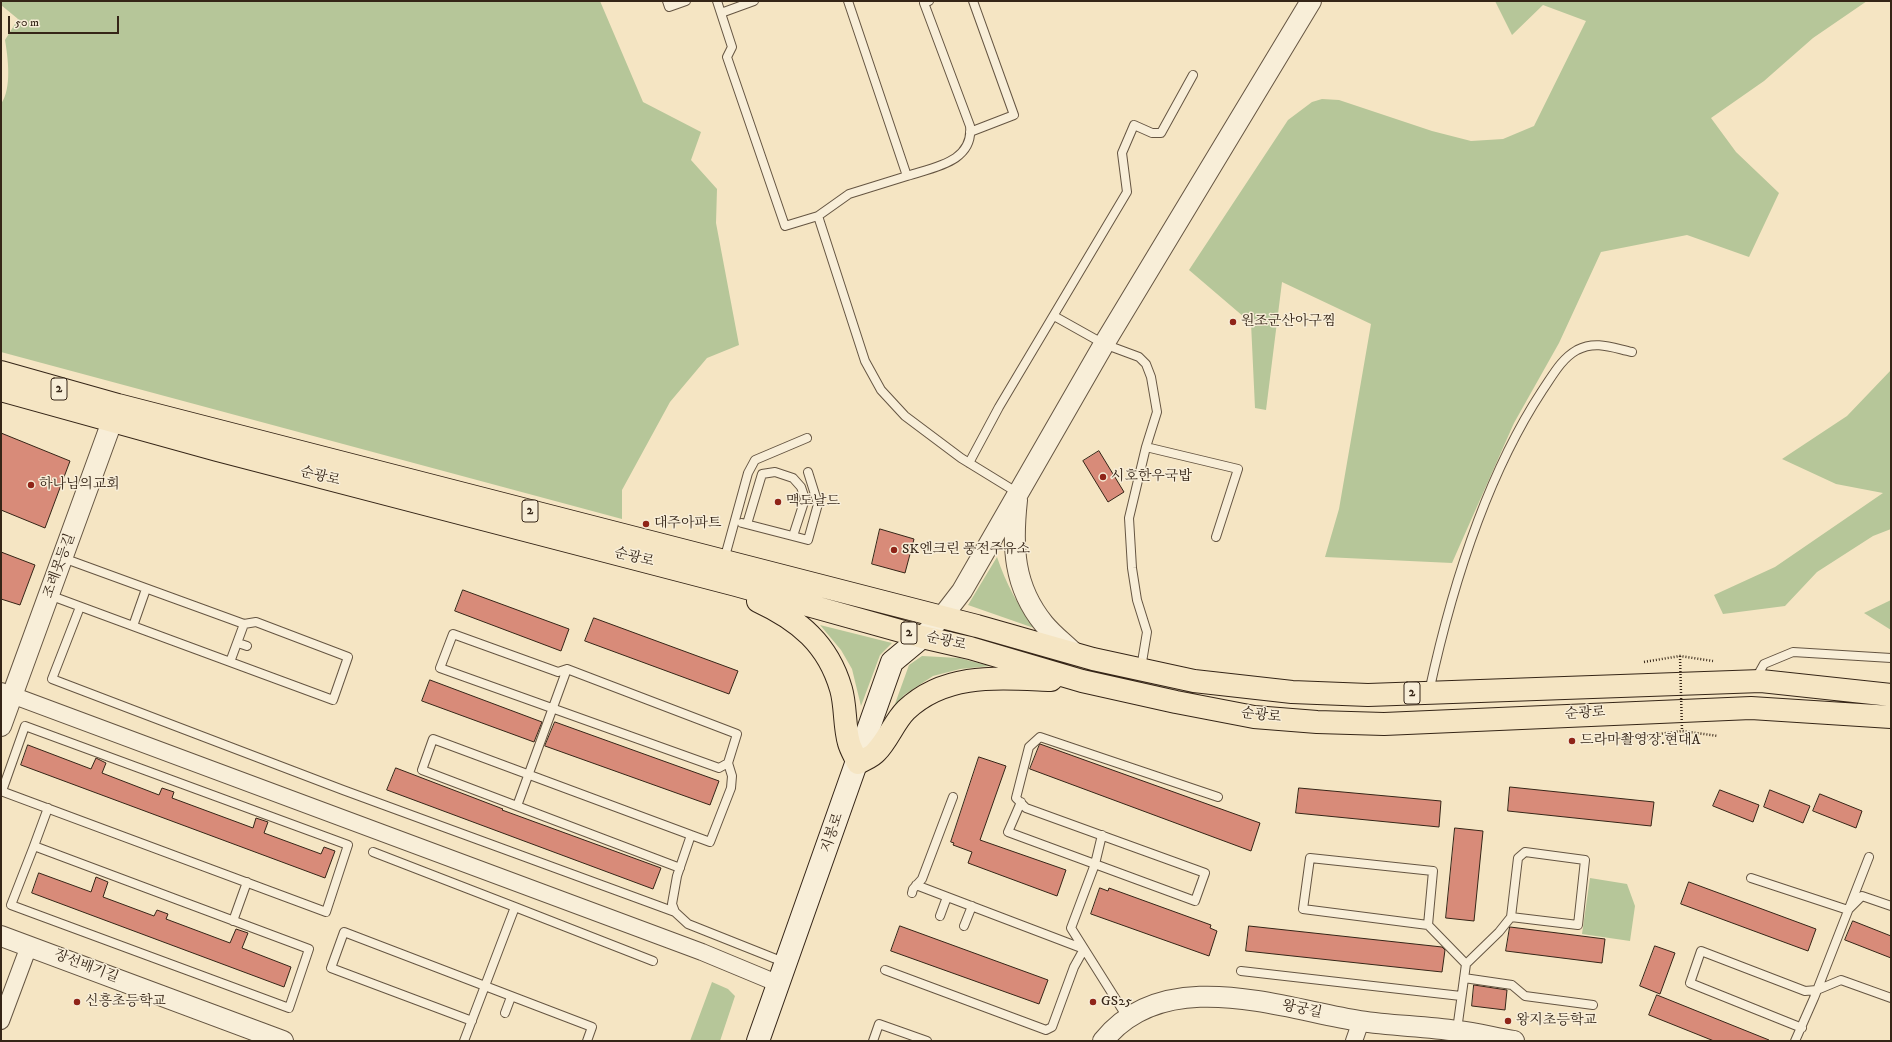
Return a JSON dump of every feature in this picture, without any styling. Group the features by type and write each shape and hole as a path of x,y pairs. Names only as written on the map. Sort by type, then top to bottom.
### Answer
{"main road":[{"name":"순광로","path":"1,372 115,414 922,637 970,648 1082,681 1176,702 1254,717 1318,722 1384,724 1751,708 1891,717"},
{"name":"순광로","path":"1,390 115,414 723,561 942,617 1075,654 1194,681 1292,692 1368,695 1754,681 1891,694"},
{"path":"736,585 755,600 784,613 809,633 829,661 841,688 849,742 858,763 876,753 906,711 921,698 948,684 980,679 1082,681"},
{"name":"지봉로","path":"758,1041 858,763 892,662 922,637"}],"street":[{"path":"922,637 942,617 960,593 1104,344 1311,1"},
{"name":"조례못등길","path":"1,726 7,693 49,595 115,414"},
{"path":"1018,493 1014,533 1017,572 1025,596 1044,624 1075,654"},
{"path":"7,693 702,952 779,984"},
{"name":"장선배기길","path":"1,936 282,1041"},
{"path":"1,1020 29,946"},
{"name":"왕궁길","path":"1103,1041 1127,1017 1165,1002 1214,997 1254,1000 1361,1021 1457,1031 1514,1041"},
{"path":"1354,1041 1361,1021"}],"lane":[{"path":"667,1 669,7 686,1"},
{"path":"717,1 732,47 727,57 785,226 818,216 849,194 907,176 959,157 967,146 970,132 924,3 929,1"},
{"path":"721,13 754,1"},
{"path":"848,1 907,176"},
{"path":"970,132 1014,115 973,1"},
{"path":"969,463 999,407 1127,192 1122,153 1134,125 1152,133 1161,132 1193,75"},
{"path":"818,216 865,361 881,390 906,416 969,463 1018,493"},
{"path":"1054,316 1104,344 1140,357 1146,364 1151,377 1158,407 1146,447 1129,518 1132,568 1137,600 1147,632 1141,670"},
{"path":"1429,692 1459,575 1495,480 1529,411 1564,358 1578,349 1596,343 1632,352"},
{"path":"723,561 748,473 755,460 807,438"},
{"path":"1146,447 1238,469 1216,537"},
{"path":"746,524 762,474 775,472 793,478 801,487 805,500 793,536"},
{"path":"735,521 808,540 818,504 808,472"},
{"path":"49,595 334,700 348,657 256,622 244,624 63,558"},
{"path":"133,626 143,609 146,589"},
{"path":"80,606 52,679 343,790 675,912 688,924 787,963"},
{"path":"230,662 244,624"},
{"path":"680,868 422,770 433,739 710,842 731,788 732,776 728,763 737,734 567,669 558,672 454,634 440,668 719,768 728,763"},
{"path":"238,643 247,646"},
{"path":"1754,681 1764,664 1793,652 1891,658"},
{"path":"517,806 567,669"},
{"path":"25,726 348,845 326,912 1,791 25,726"},
{"path":"1021,802 1008,832 1195,901 1205,873 1026,808 1021,802 1016,798 1029,747 1040,737 1218,797"},
{"path":"912,892 922,879 953,797"},
{"path":"34,846 309,949 289,1008 11,905 48,808"},
{"path":"675,912 672,904 680,868 692,835"},
{"path":"1102,835 1095,864 1071,928 1127,1017"},
{"path":"373,852 653,961"},
{"path":"1457,1031 1466,964 1499,932 1511,917 1518,858 1525,852 1585,860 1578,925 1511,917"},
{"path":"1795,1041 1802,1028 1869,857"},
{"path":"1428,925 1433,871 1310,858 1303,909 1428,925 1466,964"},
{"path":"1751,878 1848,910"},
{"path":"233,921 247,882"},
{"path":"916,885 1084,949"},
{"path":"940,916 947,896"},
{"path":"1848,910 1862,896 1891,906"},
{"path":"964,926 972,906"},
{"path":"464,1041 515,907"},
{"path":"472,1021 331,968 344,932 592,1027 587,1041"},
{"path":"885,970 1046,1030 1052,1027 1074,967 1084,949"},
{"path":"1802,1028 1690,983 1701,951 1806,991 1817,990 1841,980 1891,998"},
{"path":"1241,971 1461,996"},
{"path":"1464,978 1512,985 1525,996 1593,1005"},
{"path":"505,1013 511,997"},
{"path":"873,1041 879,1024 927,1041"}],"path":[{"path":"1644,662 1680,656 1713,661"},
{"path":"1680,656 1682,730"},
{"path":"1635,737 1682,730 1718,736"}],"green space":[{"path":"1,1 600,1 643,102 701,132 691,160 717,189 716,223 739,345 707,358 670,402 622,490 622,519 1,352 1,104 7,90 8,81 8,64 5,40 18,19 1,5"},
{"path":"1495,1 1867,1 1813,38 1764,81 1711,118 1736,152 1779,193 1749,257 1687,235 1601,252 1559,343 1514,423 1452,563 1325,557 1339,509 1371,324 1282,282 1266,410 1255,408 1251,323 1189,270 1288,120 1312,102 1322,99 1339,100 1432,131 1471,141 1503,139 1534,126 1586,21 1543,5 1512,35"},
{"path":"1891,370 1891,529 1873,536 1817,572 1785,606 1723,614 1714,595 1775,567 1883,493 1836,484 1782,459 1847,416"},
{"path":"997,557 1013,594 1034,628 968,605"},
{"path":"1891,600 1891,630 1864,613"},
{"path":"820,625 892,643 880,655 861,706 852,669 841,650"},
{"path":"922,656 959,658 990,666 960,669 933,676 904,695 891,715 909,665"},
{"path":"1590,878 1627,884 1635,906 1630,941 1582,934"},
{"path":"712,982 728,989 735,996 720,1041 690,1041"}],"building":[{"name":"하나님의교회","path":"1,433 70,461 45,528 1,510"},
{"name":"시호한우국밥","path":"1099,451 1124,492 1108,502 1083,461"},
{"path":"880,529 914,539 905,573 872,564"},
{"path":"1,552 35,565 20,605 1,599"},
{"path":"463,590 569,629 561,651 455,611"},
{"path":"594,618 738,671 729,694 585,641"},
{"path":"430,680 542,722 534,742 422,701"},
{"path":"555,722 719,781 710,805 545,746"},
{"path":"1040,744 1260,823 1251,851 1030,769"},
{"path":"28,745 91,769 96,758 106,763 102,773 159,795 162,788 174,792 172,798 253,828 256,818 268,822 264,833 321,854 324,847 335,851 325,878 21,765"},
{"path":"979,757 1006,766 980,840 1066,870 1057,896 968,863 972,852 953,845 954,843 951,842"},
{"path":"396,768 503,809 502,810 661,868 653,889 387,790"},
{"path":"1510,787 1654,802 1651,826 1508,811"},
{"path":"1299,788 1441,801 1439,827 1296,813"},
{"path":"1720,790 1759,805 1753,822 1713,806"},
{"path":"1770,790 1810,806 1803,823 1764,807"},
{"path":"1820,794 1862,811 1856,828 1813,811"},
{"path":"1455,828 1483,831 1474,921 1446,918"},
{"path":"39,873 91,892 96,877 108,882 103,897 154,916 157,910 168,914 166,919 230,943 236,929 248,933 242,948 291,967 284,987 32,893"},
{"path":"1689,882 1816,929 1808,951 1681,904"},
{"path":"1100,888 1108,891 1109,888 1211,925 1210,928 1217,931 1209,956 1091,914"},
{"path":"1853,921 1891,936 1891,958 1845,940"},
{"path":"900,926 1048,980 1039,1004 891,951"},
{"path":"1249,926 1442,947 1445,950 1442,972 1246,951"},
{"path":"1510,927 1605,939 1602,963 1506,951"},
{"path":"1655,946 1675,953 1660,994 1640,986"},
{"path":"1474,985 1507,990 1505,1010 1472,1006"},
{"path":"1657,995 1769,1041 1714,1041 1649,1015"}],"place":[{"name":"원조군산아구찜","path":"1233,322"},
{"name":"시호한우국밥","path":"1103,477"},
{"name":"하나님의교회","path":"31,485"},
{"name":"맥도날드","path":"778,502"},
{"name":"대주아파트","path":"646,524"},
{"name":"SK엔크린 풍전주유소","path":"894,550"},
{"name":"드라마촬영장.현대A","path":"1572,741"},
{"name":"신흥초등학교","path":"77,1002"},
{"name":"GS25","path":"1093,1002"},
{"name":"왕지초등학교","path":"1508,1021"}]}
